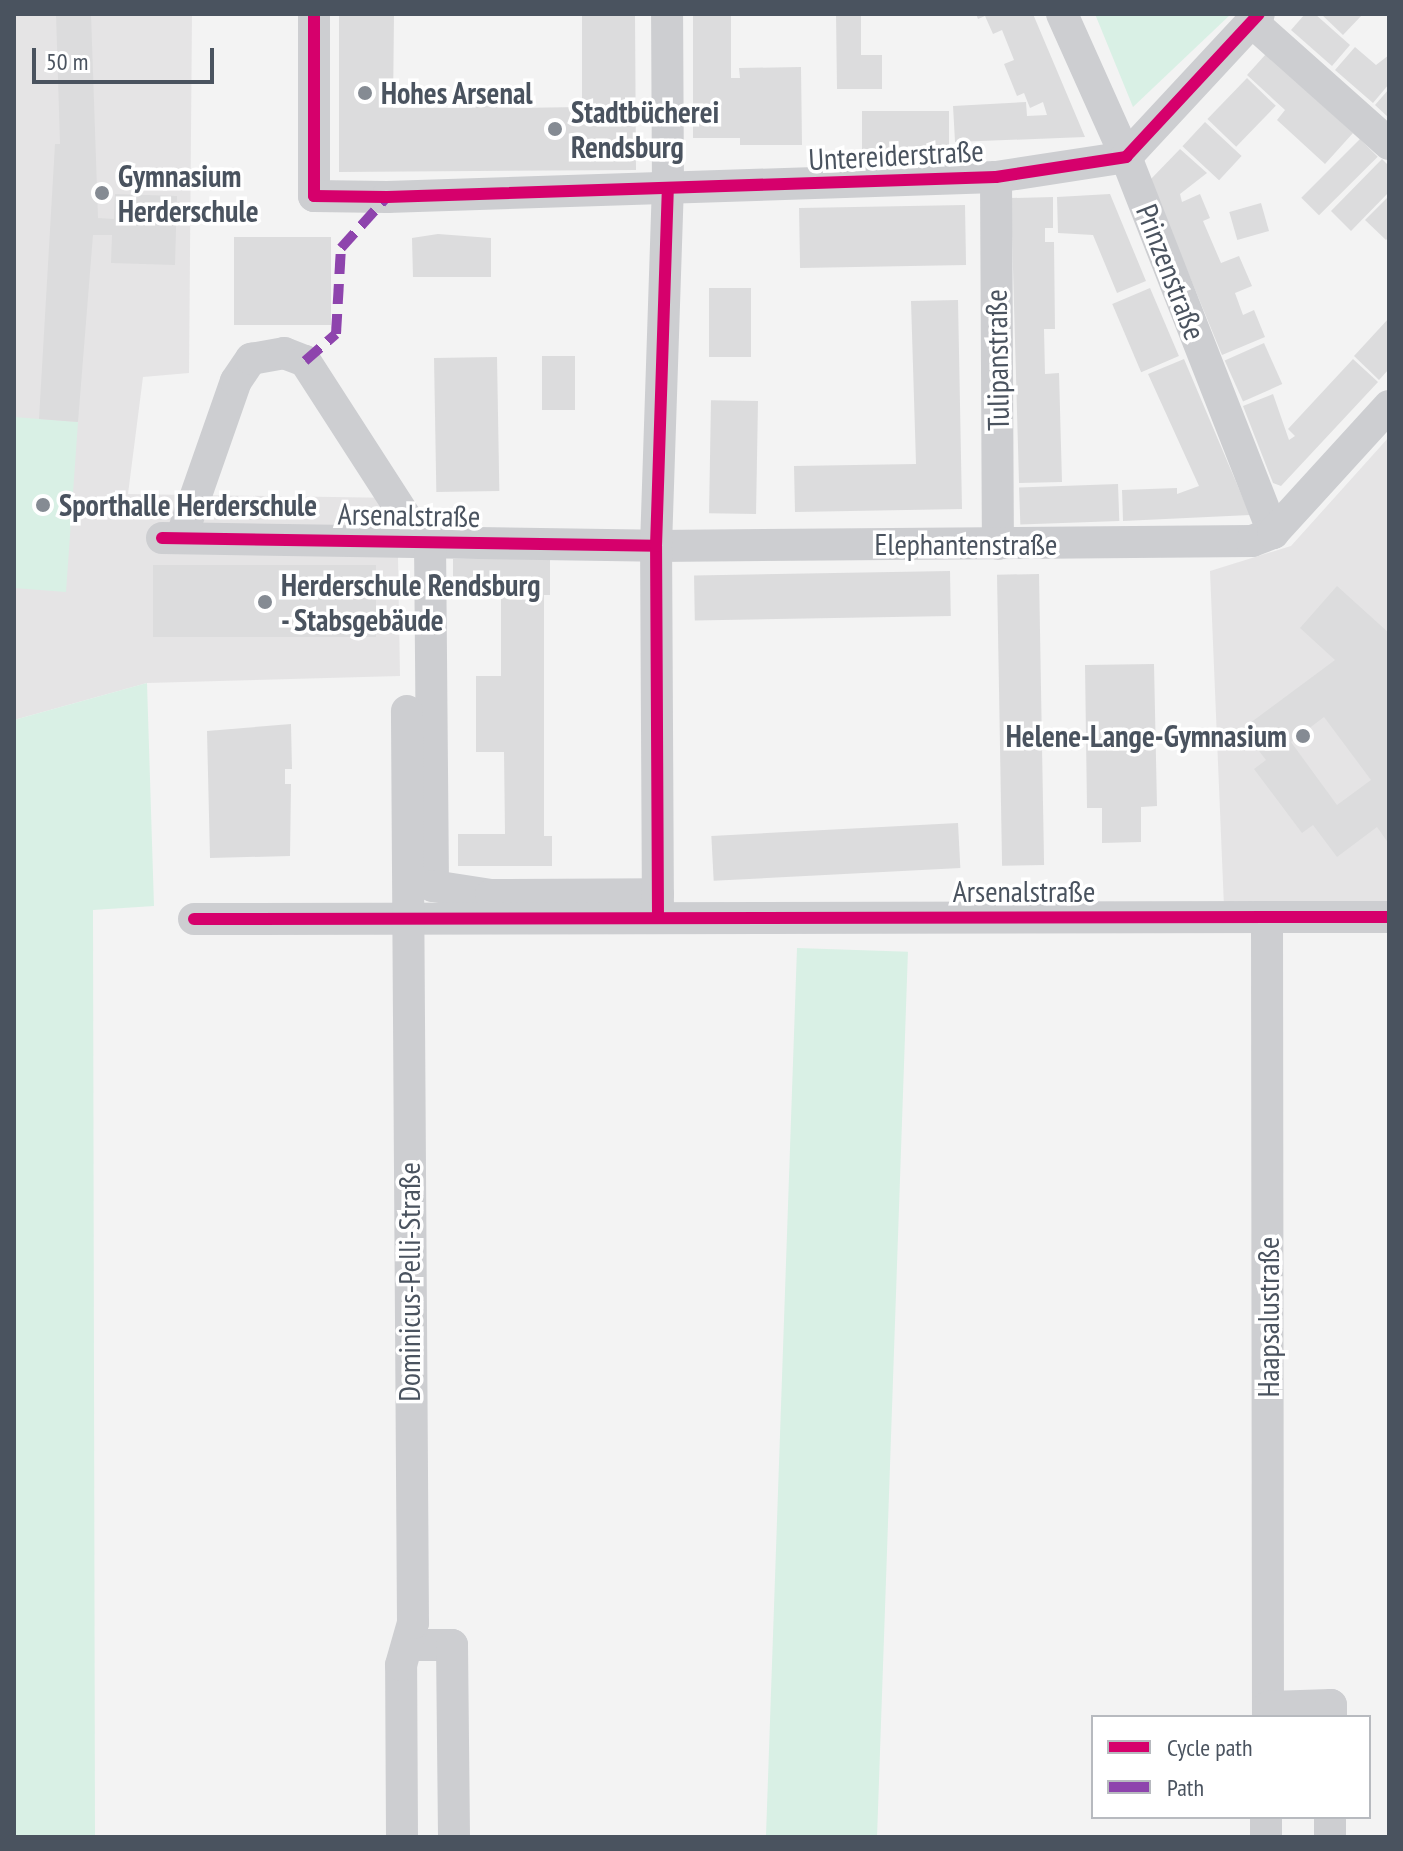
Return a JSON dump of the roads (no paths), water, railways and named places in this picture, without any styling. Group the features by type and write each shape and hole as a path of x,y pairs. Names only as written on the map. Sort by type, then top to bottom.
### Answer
{"street":[{"name":"Untereiderstraße","path":"314,14 314,196 668,191 996,177 1126,157"},
{"path":"426,541 433,886 491,895 658,905 656,546 668,191 667,14"},
{"name":"Prinzenstraße","path":"1062,14 1126,157 1273,533"},
{"path":"1126,157 1255,18 1389,144"},
{"name":"Tulipanstraße","path":"996,177 998,544"},
{"name":"Arsenalstraße","path":"426,541 305,361 284,353 251,359 236,381 172,538 656,546"},
{"path":"1273,533 1389,406"},
{"name":"Elephantenstraße","path":"656,546 1252,541 1273,533"},
{"name":"Dominicus-Pelli-Straße","path":"402,1837 401,1665 413,1623 407,711"},
{"name":"Arsenalstraße","path":"194,919 407,919 658,905 1389,917"},
{"name":"Haapsalustraße","path":"1267,917 1268,1712"},
{"path":"408,1645 452,1645 454,1837"},
{"path":"1268,1712 1331,1705 1331,1715"}],"place":[{"name":"Hohes Arsenal","path":"365,93"},
{"name":"Stadtbücherei Rendsburg","path":"555,129"},
{"name":"Gymnasium Herderschule","path":"102,193"},
{"name":"Sporthalle Herderschule","path":"43,505"},
{"name":"Herderschule Rendsburg - Stabsgebäude","path":"265,602"},
{"name":"Helene-Lange-Gymnasium","path":"1303,736"}]}
